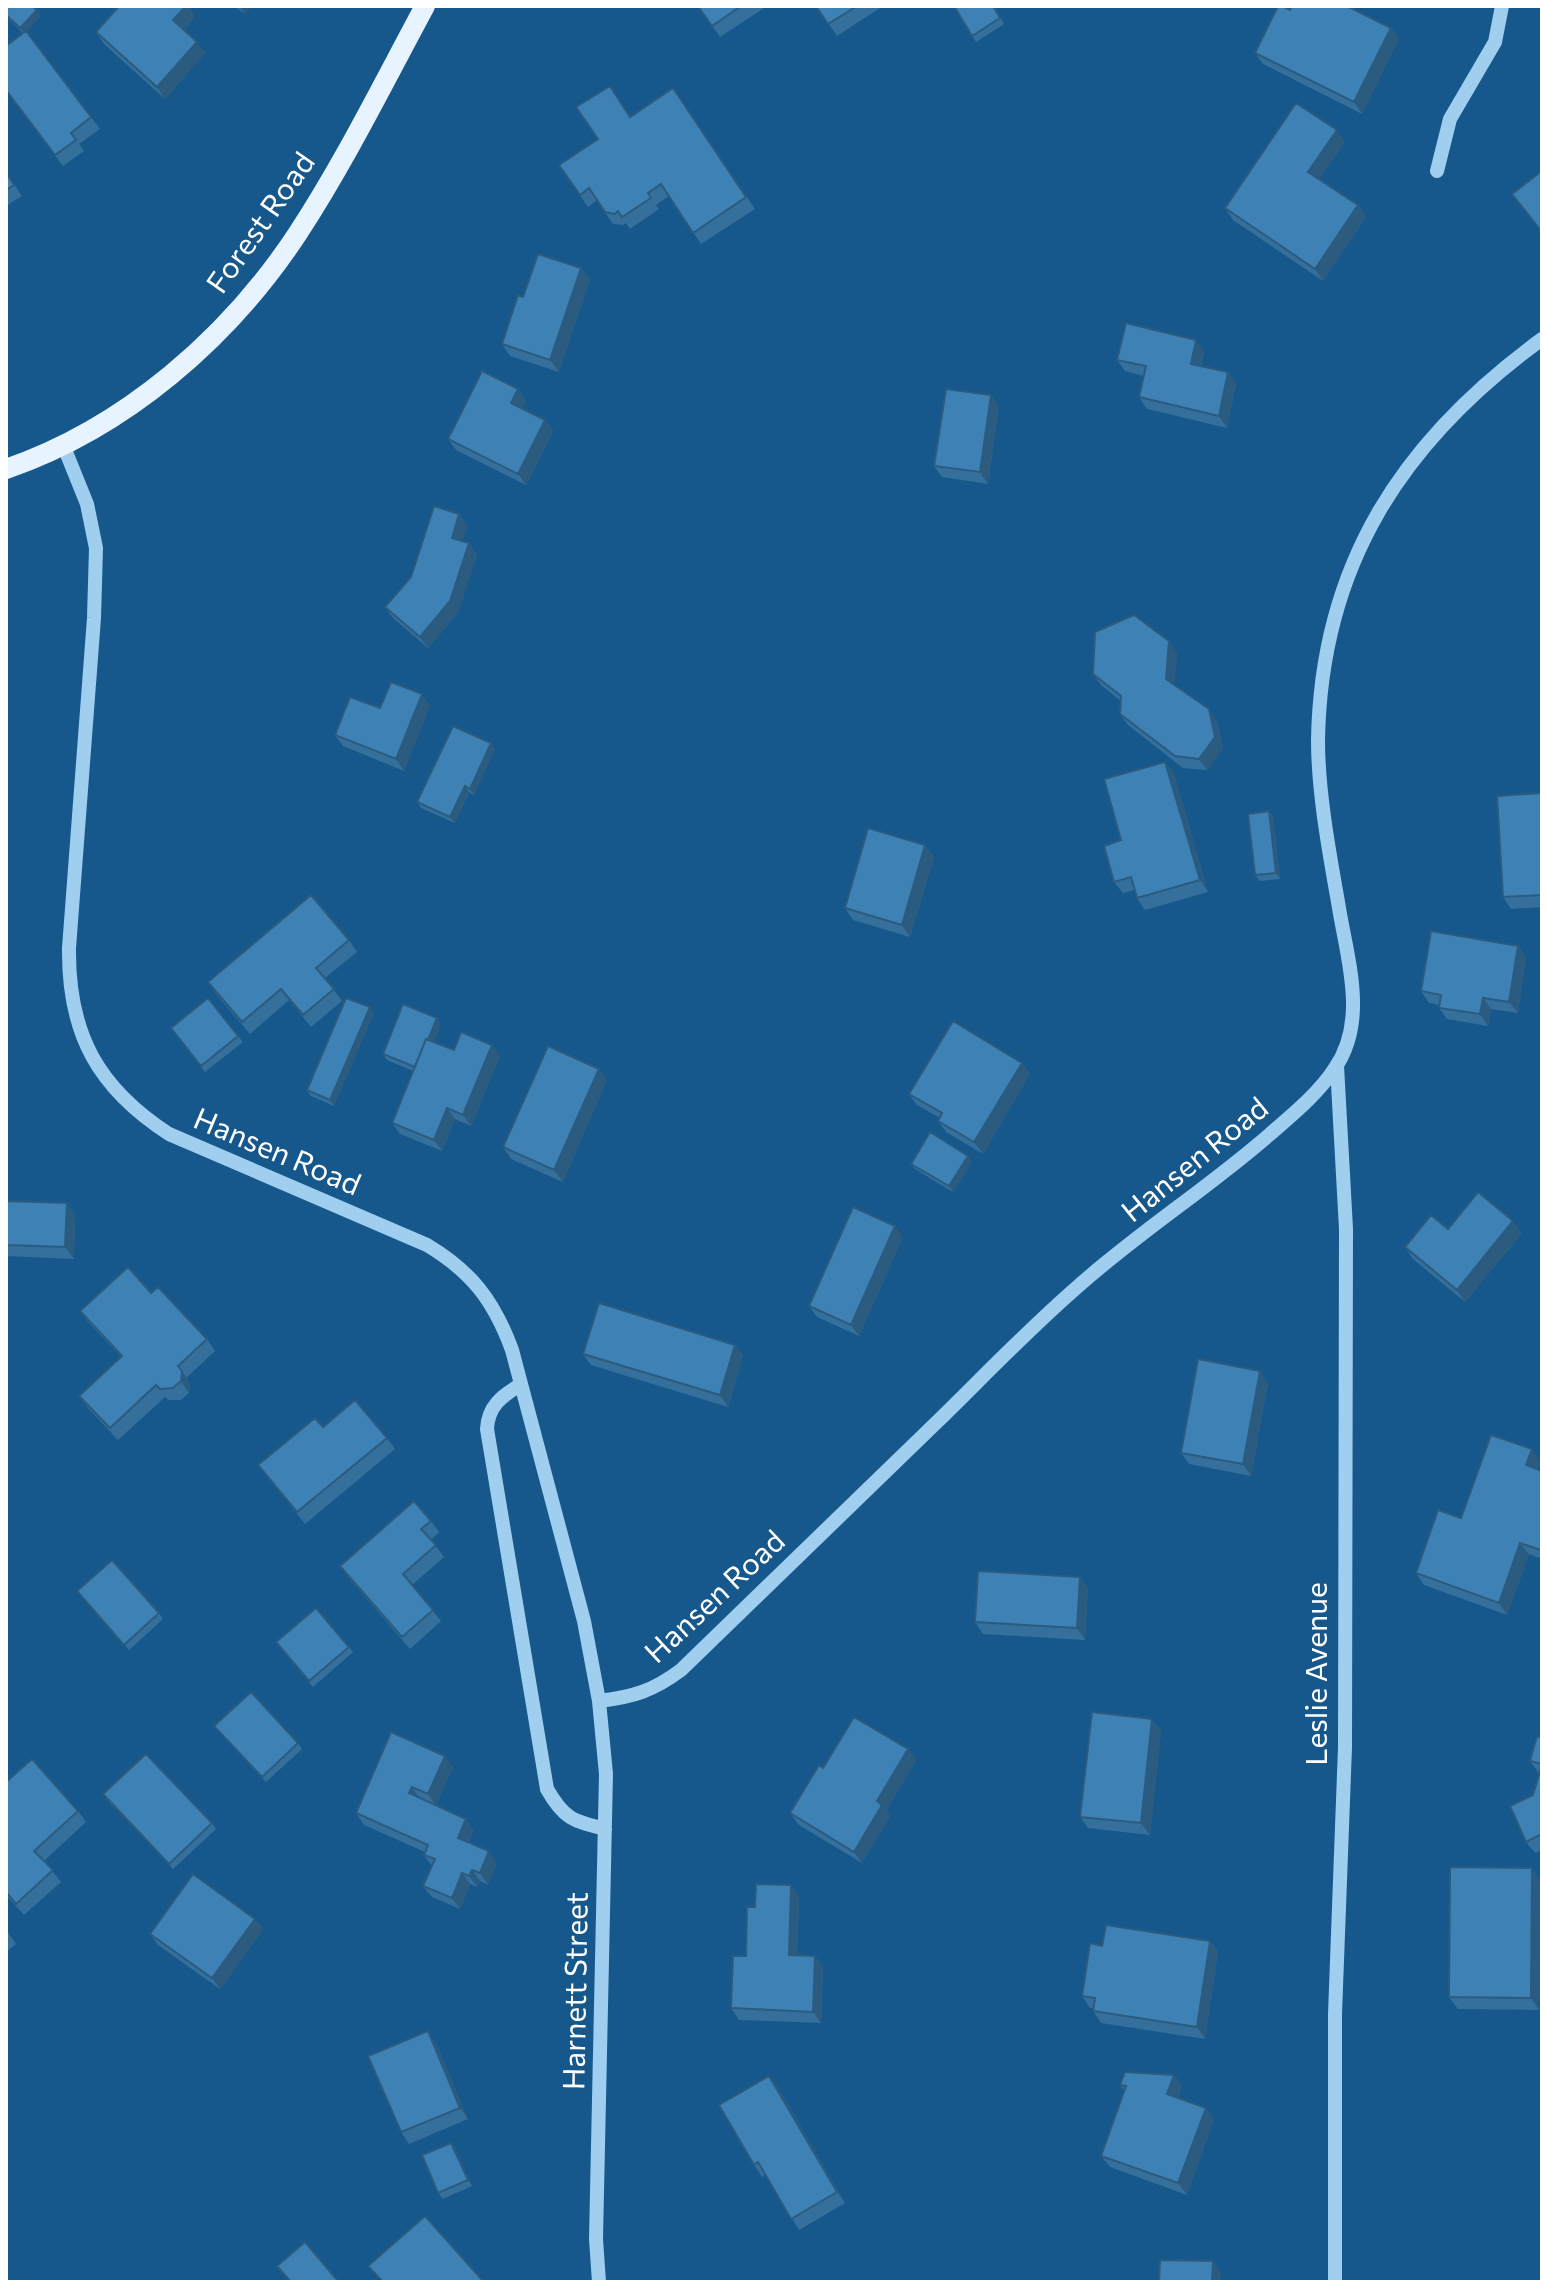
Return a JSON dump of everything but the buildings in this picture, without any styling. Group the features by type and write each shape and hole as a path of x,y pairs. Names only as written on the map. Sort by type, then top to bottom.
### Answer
{"main road":[{"name":"Forest Road","path":"6,469 64,447 103,424 162,380 249,299 275,267 342,161 425,6"}],"street":[{"path":"1437,171 1450,119 1495,42 1502,6"},
{"name":"Hansen Road","path":"64,447 87,504 96,548 94,618 69,948 69,979 85,1043 119,1096 141,1116 169,1134 427,1245 451,1259 485,1295 500,1317 512,1350 584,1621 599,1701 634,1697 681,1670 1076,1287 1253,1149 1304,1105 1337,1066 1350,1032 1354,996 1337,899 1318,743 1324,672 1335,616 1350,571 1371,528 1392,487 1420,449 1498,371 1542,339"},
{"name":"Leslie Avenue","path":"1335,2282 1335,2014 1345,1747 1346,1261 1337,1066"},
{"path":"520,1385 493,1406 487,1429 547,1789 564,1815 605,1829"},
{"name":"Harnett Street","path":"599,1701 606,1774 596,2239 599,2282"}]}
